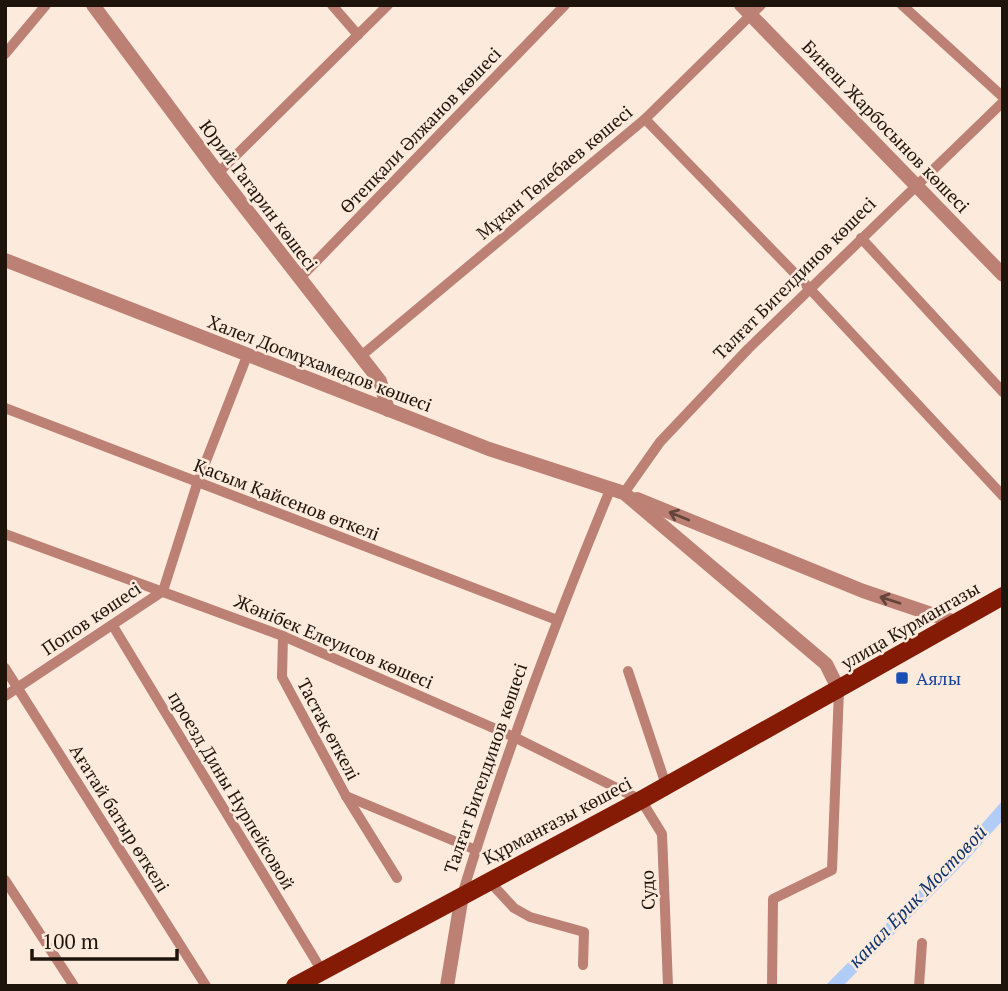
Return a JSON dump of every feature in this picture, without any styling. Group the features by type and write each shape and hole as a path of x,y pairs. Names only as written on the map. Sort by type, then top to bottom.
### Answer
{"main road":[{"name":"улица Курмангазы","path":"839,690 1003,596"},
{"name":"Құрманғазы көшесі","path":"295,986 839,690"}],"street":[{"path":"5,54 46,5"},
{"name":"Юрий Гагарин көшесі","path":"93,5 218,173 380,381 388,410"},
{"path":"331,5 358,35"},
{"path":"218,173 388,5"},
{"name":"Өтепқали Әлжанов көшесі","path":"299,279 565,5"},
{"name":"Бинеш Жарбосынов көшесі","path":"741,5 757,11 916,185 1003,275"},
{"path":"902,5 1003,100"},
{"name":"Мұқан Төлебаев көшесі","path":"361,356 645,119 757,11"},
{"name":"Талғат Бигелдинов көшесі","path":"447,986 462,895 514,737 557,620 617,492 660,442 809,288 1003,100"},
{"path":"645,119 809,288 1003,496"},
{"path":"861,238 1003,392"},
{"name":"Халел Досмұхамедов көшесі","path":"5,260 388,410 617,492 863,591 955,622"},
{"name":"Попов көшесі","path":"5,696 163,591 197,484 247,356"},
{"name":"Қасым Қайсенов өткелі","path":"5,408 197,484 557,620"},
{"name":"Халел Досмұхамедов көшесі","path":"617,492 826,664 839,690"},
{"name":"Жәнібек Елеуисов көшесі","path":"5,534 283,636 514,737 641,800"},
{"name":"проезд Дины Нурпейсовой","path":"113,626 322,971"},
{"name":"Тастақ өткелі","path":"283,636 282,677 346,796 397,878"},
{"name":"Ағатай батыр өткелі","path":"5,668 206,986"},
{"path":"628,671 666,785"},
{"path":"772,986 773,900 832,870 839,690"},
{"name":"Тастақ өткелі","path":"346,796 476,850"},
{"name":"Судо","path":"641,800 662,834 668,986"},
{"path":"5,880 74,986"},
{"path":"489,881 514,908 530,917 584,932 583,965"},
{"path":"919,986 922,943"}],"water":[{"name":"канал Ерик Мостовой","path":"1003,800 1003,820 969,858 843,986 825,986 960,849"}],"place":[{"name":"Аялы","path":"902,678"}]}
